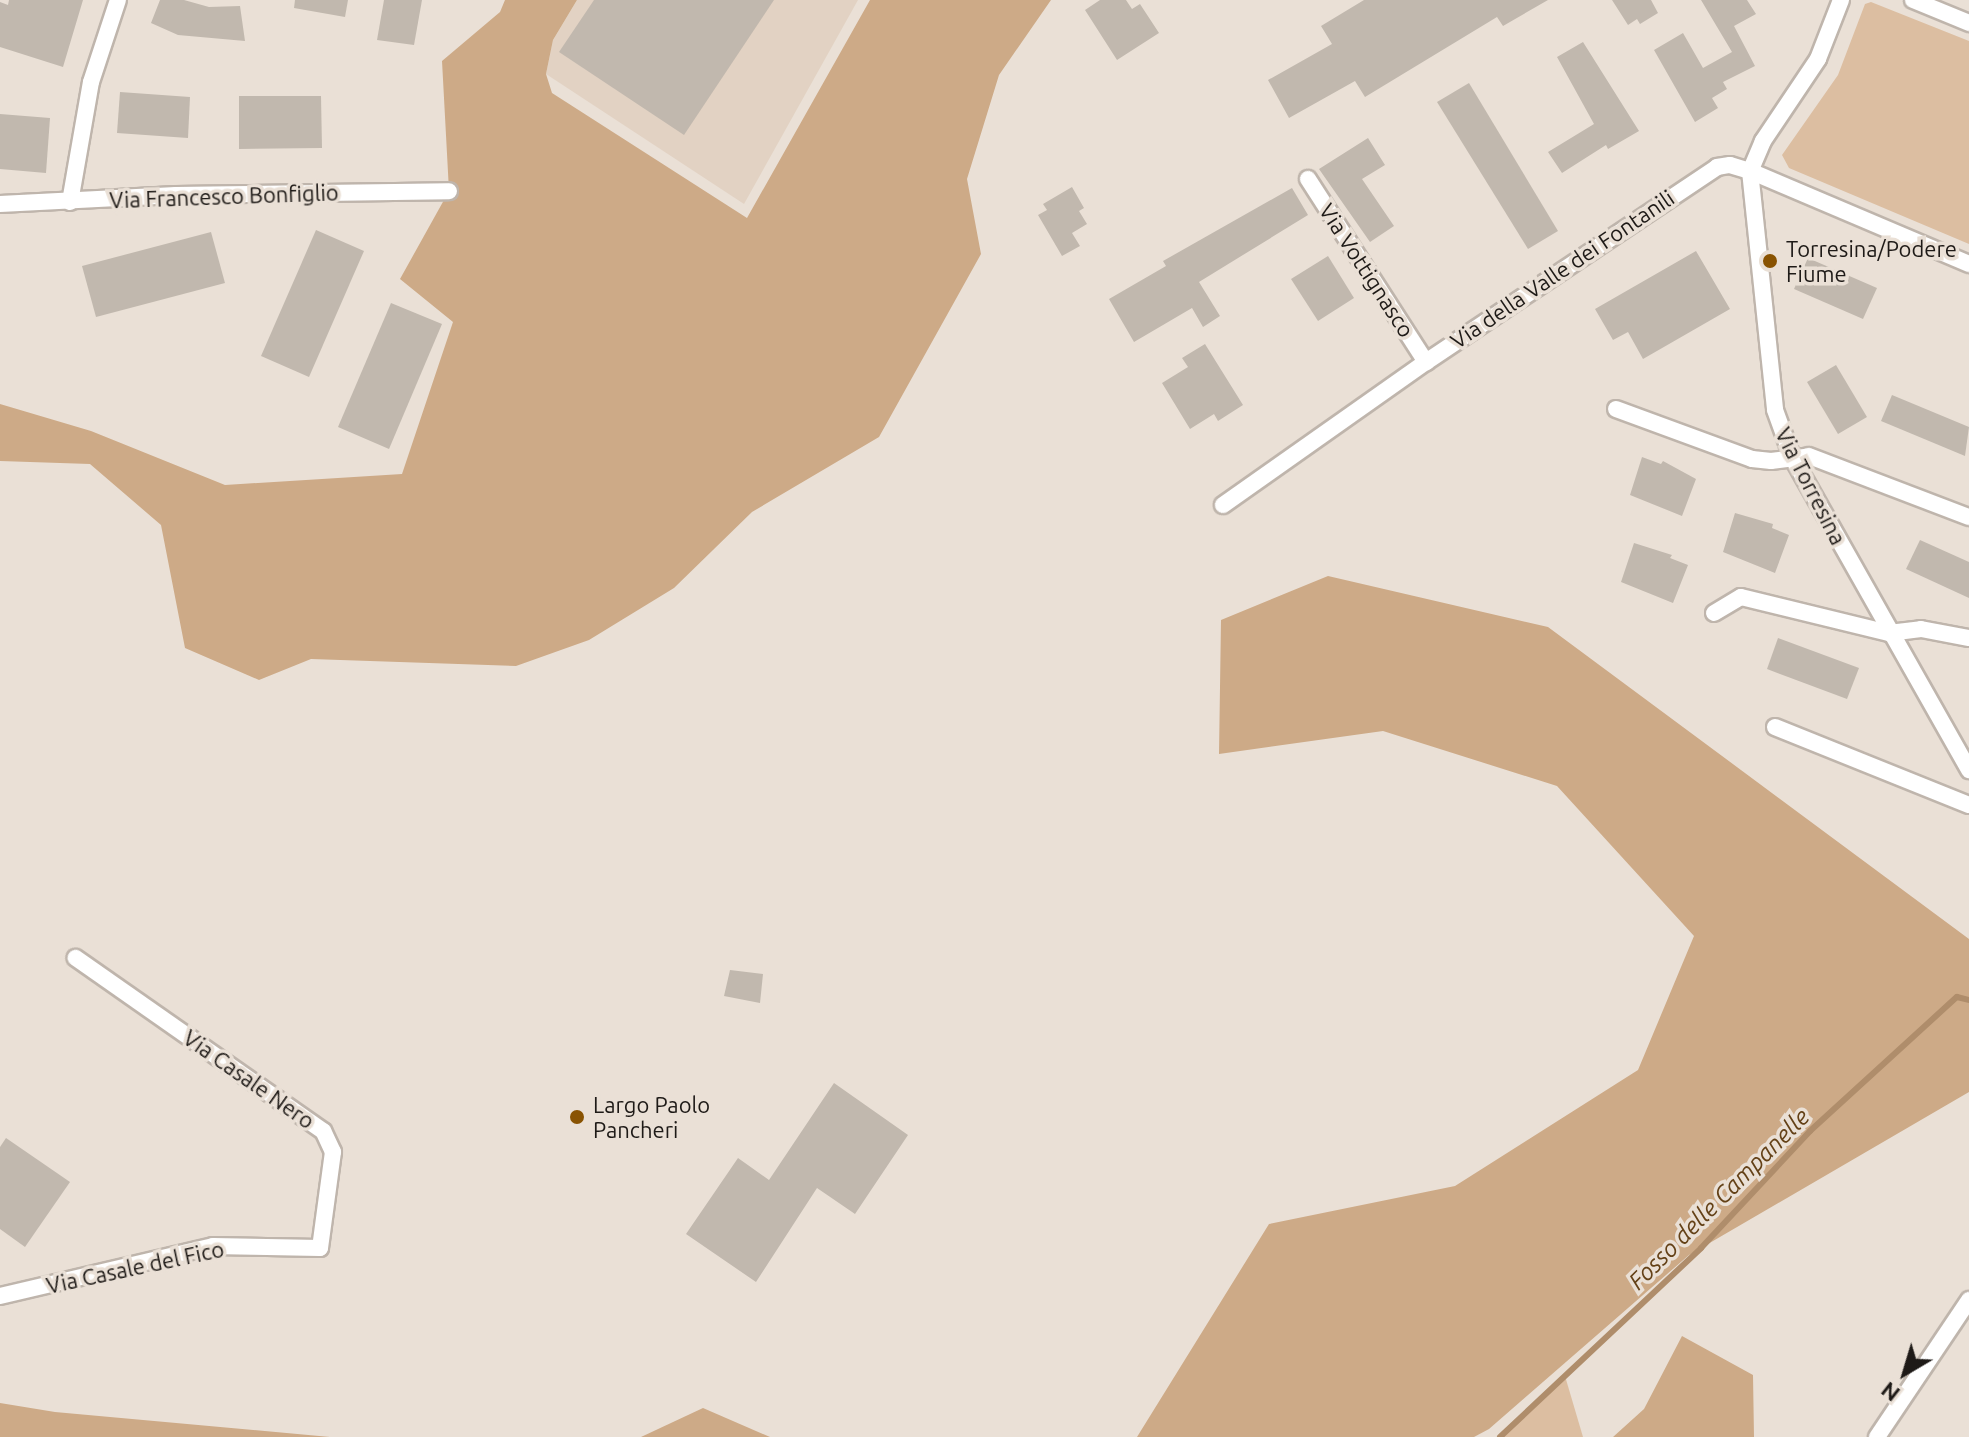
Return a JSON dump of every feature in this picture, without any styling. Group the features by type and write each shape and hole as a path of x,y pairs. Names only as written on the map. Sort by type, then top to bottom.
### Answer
{"street":[{"path":"70,202 91,82 118,0"},
{"path":"1841,0 1818,59 1763,141 1750,171 1969,264"},
{"path":"1913,0 1969,23"},
{"name":"Via della Valle dei Fontanili","path":"1223,505 1703,173 1730,165 1750,171"},
{"name":"Via Torresina","path":"1750,171 1775,410 1792,457 1969,770"},
{"name":"Via Vottignasco","path":"1308,179 1426,362"},
{"name":"Via Francesco Bonfiglio","path":"0,204 176,195 449,191"},
{"path":"1616,409 1752,459 1771,461 1809,456 1969,517"},
{"path":"1714,613 1741,597 1889,633 1921,629 1969,638"},
{"path":"1775,727 1969,805"},
{"name":"Via Casale Nero","path":"76,958 323,1131 333,1152 320,1248"},
{"name":"Via Casale del Fico","path":"0,1296 213,1246 320,1248"},
{"path":"1877,1437 1969,1300"}],"shaded area":[{"path":"505,0 577,0 553,40 546,74 552,93 747,218 870,0 1051,0 999,75 967,179 981,254 879,437 752,512 674,588 589,640 516,666 311,659 259,680 185,648 161,525 90,464 0,461 0,404 91,431 225,485 402,474 453,322 400,279 449,191 442,61 500,12"},
{"path":"577,0 858,0 744,204 546,74 553,40"},
{"path":"1871,2 1969,41 1969,244 1789,168 1782,155 1838,75 1865,4"},
{"path":"1328,576 1548,627 1969,939 1969,1092 1689,1255 1489,1429 1474,1437 1137,1437 1269,1224 1455,1186 1638,1070 1694,936 1557,786 1383,731 1219,754 1221,620"},
{"path":"1682,1336 1753,1375 1754,1437 1613,1437 1644,1409"},
{"path":"1565,1376 1583,1437 1500,1437"},
{"path":"0,1403 55,1412 330,1437 0,1437"},
{"path":"703,1408 770,1437 641,1437"}],"building":[{"path":"9,0 83,0 63,67 0,47 0,2 8,5"},
{"path":"160,0 184,0 209,7 240,6 245,41 178,35 151,23"},
{"path":"295,0 348,0 345,17 294,8"},
{"path":"384,0 422,0 414,45 377,40"},
{"path":"594,0 774,0 684,135 559,52"},
{"path":"1100,0 1126,0 1132,9 1140,4 1159,33 1117,60 1085,10"},
{"path":"1364,0 1548,0 1503,26 1497,17 1365,97 1355,81 1289,118 1268,80 1332,44 1321,26"},
{"path":"1612,0 1651,0 1658,13 1640,24 1637,19 1628,25"},
{"path":"1701,0 1747,0 1756,14 1734,26 1755,66 1723,82 1727,89 1712,98 1718,108 1695,122 1654,50 1683,33 1703,68 1732,52"},
{"path":"1583,42 1639,131 1608,149 1606,145 1562,173 1548,152 1594,124 1557,57"},
{"path":"1469,83 1558,231 1528,249 1437,102"},
{"path":"120,92 190,97 188,138 117,133"},
{"path":"239,96 321,96 322,148 239,149"},
{"path":"0,114 50,118 46,173 0,169"},
{"path":"1368,138 1385,165 1362,179 1394,226 1370,242 1319,169"},
{"path":"1072,187 1084,208 1079,211 1087,224 1072,233 1080,246 1062,256 1038,215 1047,210 1043,204"},
{"path":"1292,188 1308,215 1199,282 1220,316 1203,327 1192,308 1134,342 1109,299 1166,266 1163,261"},
{"path":"316,230 364,251 309,377 261,356"},
{"path":"211,232 225,283 96,317 82,266"},
{"path":"1696,251 1730,309 1643,359 1628,332 1613,340 1595,309"},
{"path":"1328,256 1354,298 1318,321 1291,279"},
{"path":"1808,258 1877,288 1863,319 1794,289"},
{"path":"391,303 442,324 389,449 338,427"},
{"path":"1205,344 1243,405 1218,421 1214,414 1190,429 1162,383 1188,367 1182,358"},
{"path":"1836,365 1867,417 1838,434 1807,382"},
{"path":"1892,395 1969,427 1965,456 1881,421"},
{"path":"1642,457 1661,464 1663,461 1696,479 1682,516 1630,495"},
{"path":"1735,513 1773,524 1772,528 1789,535 1775,573 1723,552"},
{"path":"1920,540 1969,562 1969,598 1906,569"},
{"path":"1634,543 1672,555 1670,558 1688,565 1673,603 1621,582"},
{"path":"1778,638 1859,668 1847,699 1767,669"},
{"path":"730,970 763,974 760,1003 724,996"},
{"path":"834,1083 908,1135 855,1214 817,1188 756,1282 686,1234 738,1158 769,1180"},
{"path":"6,1138 70,1182 25,1247 0,1229 0,1147"}],"waterway":[{"name":"Fosso delle Campanelle","path":"1500,1437 1701,1248 1810,1131 1957,997 1969,1000"}],"place":[{"name":"Torresina/Podere Fiume","path":"1770,261"},
{"name":"Largo Paolo Pancheri","path":"577,1117"}]}
